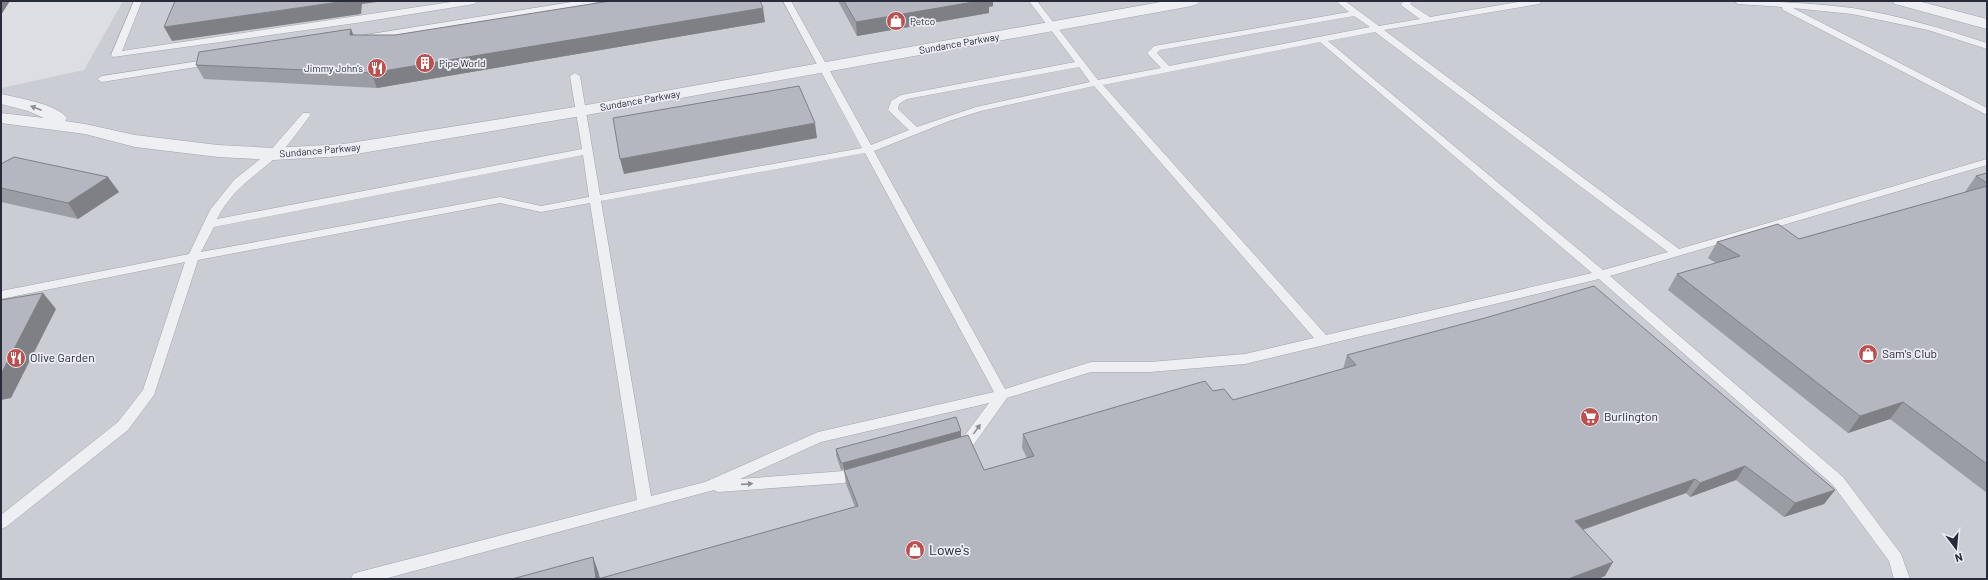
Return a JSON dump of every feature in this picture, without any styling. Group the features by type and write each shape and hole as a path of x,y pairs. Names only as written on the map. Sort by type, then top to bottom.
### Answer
{"street":[{"name":"Sundance Parkway","path":"1,118 85,129 135,141 218,151 273,154 344,150 424,138 580,111 1192,1"},
{"path":"1900,1 1987,24"},
{"name":"Sundance Parkway","path":"1,99 34,107 85,129"}],"lane":[{"path":"138,1 116,56 474,1"},
{"path":"359,38 594,1"},
{"path":"787,1 822,68 1002,395"},
{"path":"1033,1 1096,83 1324,341"},
{"path":"1340,1 1375,29 1677,253"},
{"path":"1409,1 1405,4 1428,20"},
{"path":"1,295 193,257 500,200 541,209 867,150 979,109 1096,83 1375,29 1539,1"},
{"path":"1738,1 1778,3 1852,11 1930,28 1987,46"},
{"path":"1778,3 1987,112"},
{"path":"1167,69 1152,53 1157,48 1355,13"},
{"path":"1321,39 1601,275 1838,481 1896,560 1902,579"},
{"path":"102,79 225,60"},
{"path":"916,131 893,110 894,103 904,97 1082,64"},
{"path":"575,76 646,504"},
{"path":"1,523 37,496 123,426 149,392 193,257 216,210 238,182 273,154 306,115"},
{"path":"209,224 587,151"},
{"path":"359,579 708,487 818,437 1002,395 1091,367 1150,367 1245,359 1324,341 1601,275 1987,162"},
{"path":"944,449 967,443 1002,395"},
{"path":"708,487 844,476 875,468"}],"shaded area":[{"path":"123,1 1987,1 1987,579 1,579 1,88 84,70"}],"building":[{"path":"175,1 346,1 164,27"},
{"path":"610,1 760,1 763,8 371,73 196,65 199,52 351,29 350,35 395,35"},
{"path":"844,1 979,1 856,22"},
{"path":"799,86 815,123 620,159 613,118"},
{"path":"14,157 108,177 68,203 1,188 1,164"},
{"path":"1987,173 1987,183 1976,176"},
{"name":"Sam's Club","path":"1987,186 1987,464 1903,402 1860,416 1677,274 1740,256 1717,242 1778,224 1799,239"},
{"path":"1594,286 1835,490 1795,503 1745,466 1700,483 1695,479 1575,521 1613,562 1568,579 598,579 858,506 844,470 968,435 984,470 1034,456 1023,434 1205,381 1213,391 1224,389 1233,400 1356,365 1347,355 1485,318"},
{"path":"43,293 1,374 1,300"},
{"path":"956,417 961,431 843,463 841,463 836,449"},
{"path":"593,557 596,579 512,579"}],"place":[{"name":"Petco","path":"896,21"},
{"name":"Pipe World","path":"425,63"},
{"name":"Jimmy John's","path":"377,68"},
{"name":"Sam's Club","path":"1868,354"},
{"name":"Olive Garden","path":"16,358"},
{"name":"Burlington","path":"1590,417"},
{"name":"Lowe's","path":"915,550"}]}
